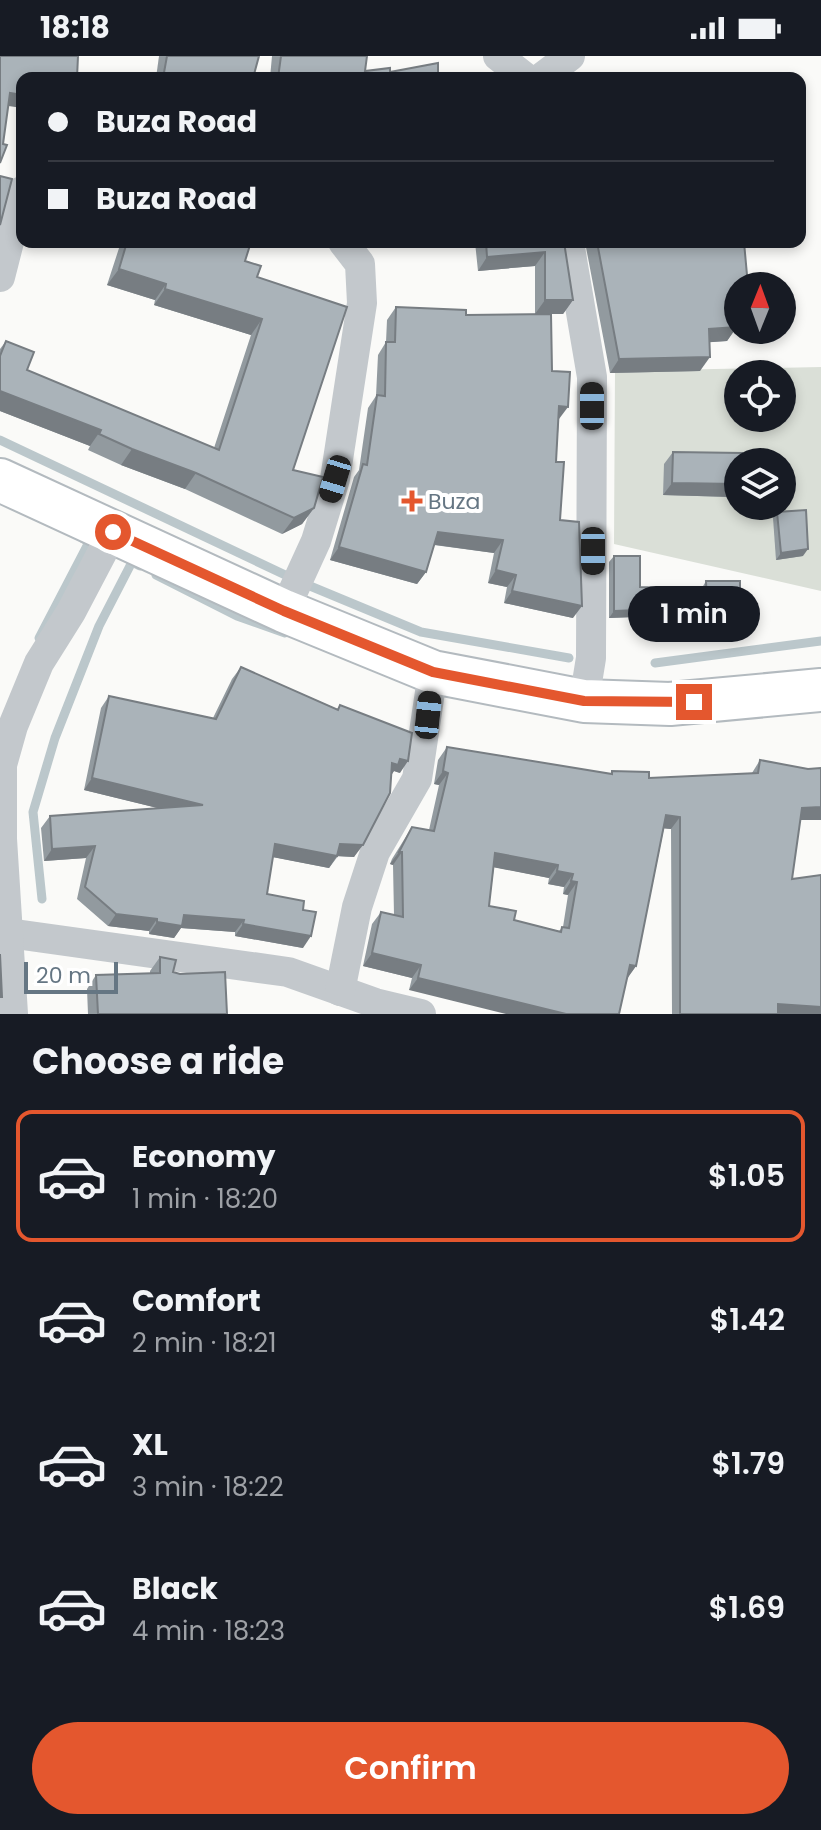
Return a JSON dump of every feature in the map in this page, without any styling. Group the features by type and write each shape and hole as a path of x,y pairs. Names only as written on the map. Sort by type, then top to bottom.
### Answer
{"main road":[{"path":"0,480 284,611 433,672 584,701 670,704 821,690"}],"street":[{"path":"498,56 518,72"},
{"path":"549,72 570,56"},
{"path":"0,277 16,214"},
{"path":"284,611 316,541 335,479 362,303 360,264 348,248"},
{"path":"570,248 592,377 591,658 584,701"},
{"path":"13,1014 2,765 13,726 39,663 71,612 113,532"},
{"path":"340,991 357,907 375,852 417,779 433,672"},
{"path":"8,933 288,972 340,991 374,1009 421,1014"}],"shaded area":[{"path":"796,367 821,367 821,591 614,544 615,371 724,369 724,432 796,432"}],"building":[{"path":"0,56 78,56 77,72 16,72 16,94 10,93 3,144 7,145 0,163"},
{"path":"167,56 259,56 255,72 164,72"},
{"path":"281,56 367,56 365,71 390,68 390,72 279,72"},
{"path":"438,63 438,72 390,72"},
{"path":"0,176 12,179 0,225"},
{"path":"125,248 249,248 245,261 261,266 257,277 347,307 293,470 323,477 314,508 294,518 196,473 99,434 101,430 0,391 0,356 6,341 34,352 27,370 219,450 262,319 165,289 166,284 119,269"},
{"path":"486,248 565,248 573,300 545,300 545,252 487,257"},
{"path":"598,248 745,248 747,272 724,272 724,328 709,329 710,357 619,359"},
{"path":"396,307 466,310 466,315 551,314 552,371 570,372 568,407 559,406 556,462 564,462 560,520 579,522 582,606 512,591 516,575 496,570 503,540 438,532 426,572 339,547 363,464 367,465 377,395 385,396 386,342 395,342"},
{"path":"673,452 724,453 724,484 672,483"},
{"path":"806,510 808,549 781,553 778,520 796,520 796,511"},
{"path":"614,556 640,556 640,587 666,588 667,619 638,619 638,610 614,611"},
{"path":"706,581 740,581 740,605 707,607"},
{"path":"241,667 338,710 340,705 412,733 408,761 400,759 398,765 392,763 390,793 363,845 340,844 337,856 275,844 267,894 304,901 303,910 316,912 311,936 243,924 244,920 184,915 182,926 157,922 157,919 116,914 85,887 95,846 52,849 50,816 203,805 92,778 109,696 216,719"},
{"path":"447,747 612,774 612,771 649,772 649,778 758,773 760,760 808,769 821,768 821,807 802,808 792,879 821,875 821,1007 778,1004 778,1014 680,1014 680,817 666,815 636,966 630,965 619,1014 566,1014 418,978 421,965 372,953 381,912 403,917 402,852 399,852 412,827 434,831 448,773 443,771","holes":["495,853 558,865 557,871 573,874 571,881 577,882 569,928 562,927 561,932 514,920 516,911 489,906"]},
{"path":"0,954 2,997 0,997"},
{"path":"160,957 176,960 173,972 180,974 225,972 227,1014 98,1014 96,975 160,973"}],"waterway":[{"path":"0,440 298,581 421,632 569,658"},
{"path":"39,638 89,542 82,538"},
{"path":"42,899 33,812 55,738 99,626 132,562 140,566"},
{"path":"156,575 237,616 285,633"},
{"path":"655,663 821,641"}],"place":[{"name":"Buza","path":"412,501"}],"route":[{"path":"113,532 284,611 433,672 584,701 694,702"}]}
